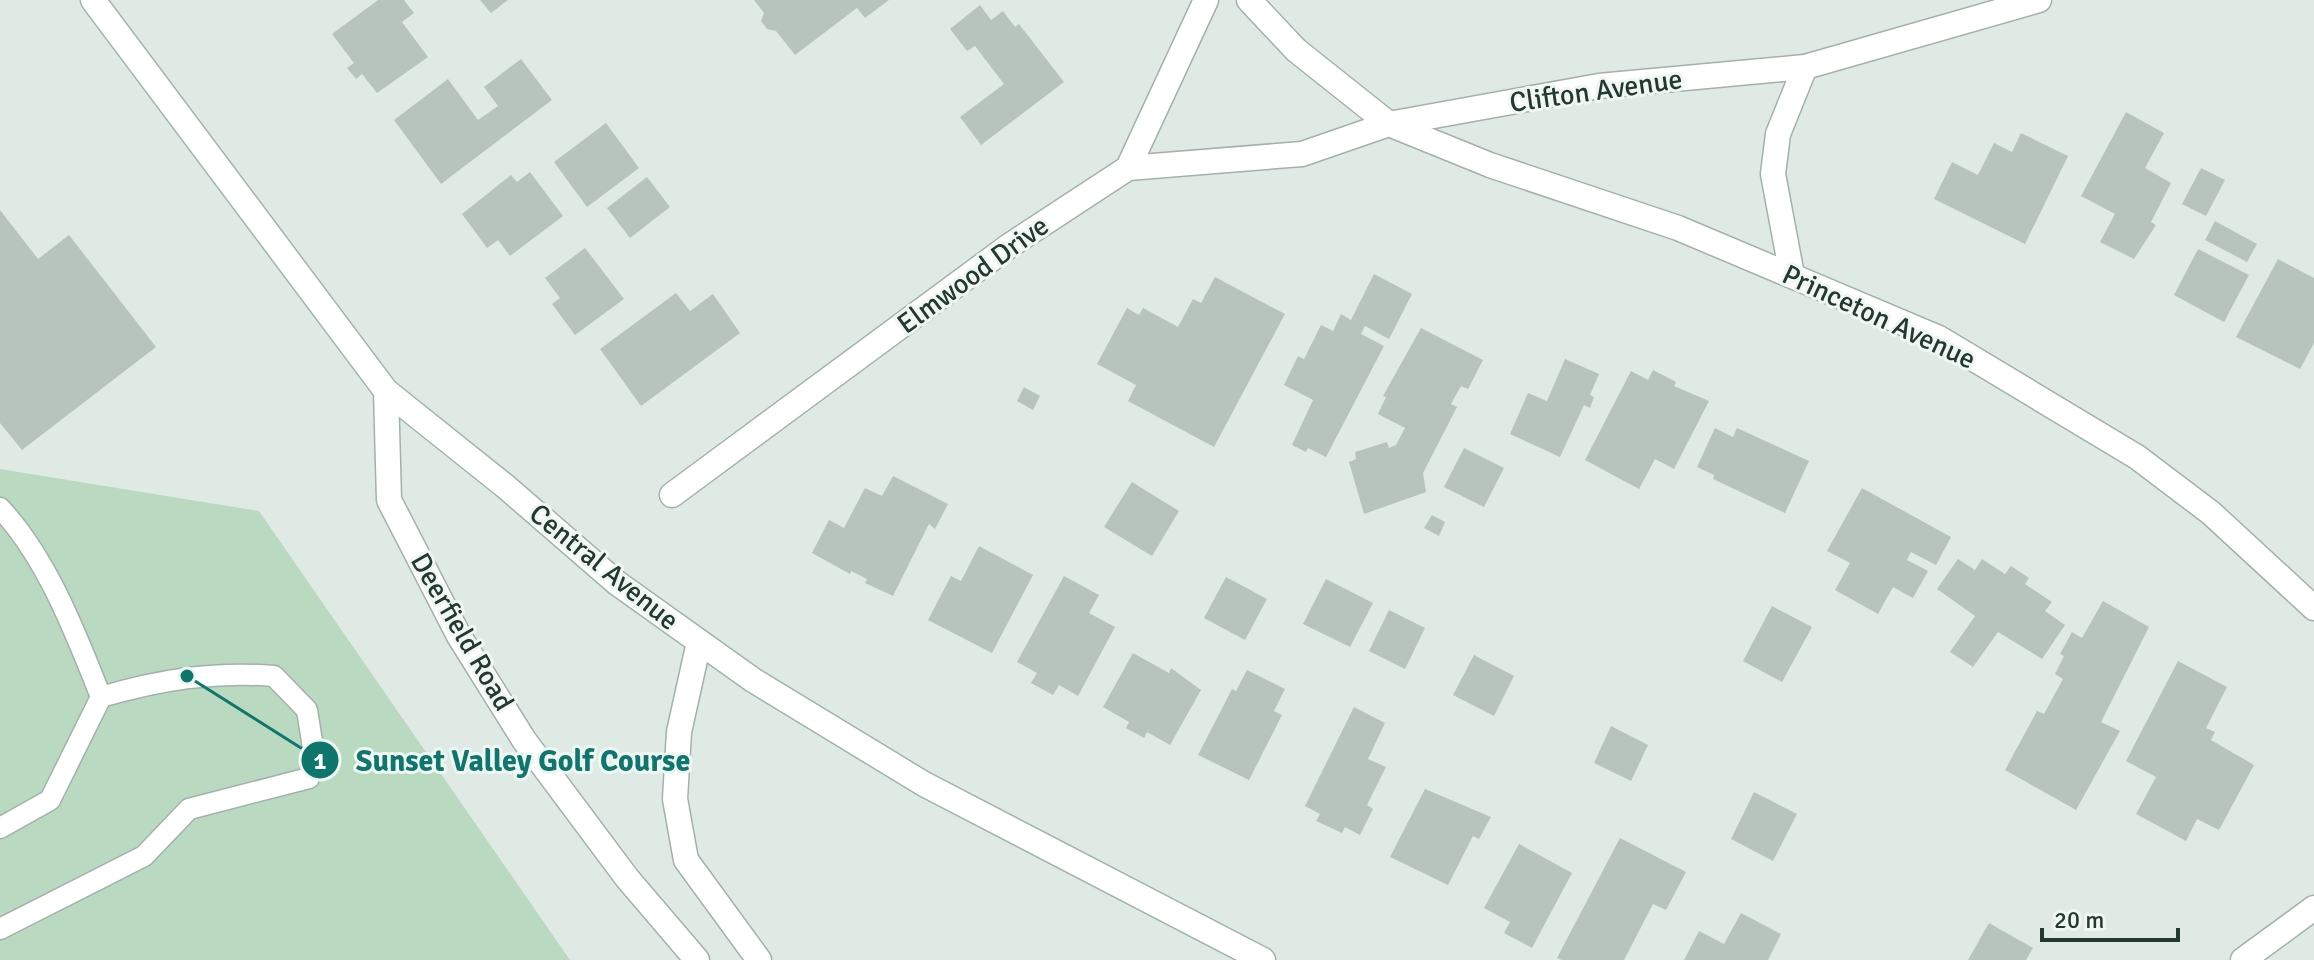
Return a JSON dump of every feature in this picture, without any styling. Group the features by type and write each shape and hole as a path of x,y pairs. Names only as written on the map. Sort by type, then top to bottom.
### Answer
{"street":[{"name":"Central Avenue","path":"93,0 386,391 505,486 617,583 753,680 924,784 1263,960"},
{"path":"1206,0 1128,168 1302,154 1389,124"},
{"name":"Princeton Avenue","path":"1249,0 1296,50 1389,124 1490,165 1678,228 1939,338 2137,457 2211,513 2314,608"},
{"name":"Clifton Avenue","path":"1389,124 1599,86 1805,67 2039,0"},
{"path":"1792,275 1773,174 1778,134 1805,67"},
{"name":"Elmwood Drive","path":"672,495 1009,246 1128,168"},
{"name":"Deerfield Road","path":"386,391 389,500 459,636 524,740 627,878 697,960"},
{"path":"699,642 679,732 676,785 686,860 759,960"},
{"path":"2243,960 2314,908"}],"lane":[{"path":"0,508 13,522 66,611 101,697 50,800 0,828"},
{"path":"0,929 144,856 189,809 309,778 314,754 307,710 274,676 235,672 195,675 101,697"}],"green space":[{"path":"0,469 259,511 570,960 0,960"}],"building":[{"path":"378,0 404,0 414,13 402,22 428,57 377,93 362,74 356,79 347,68 354,63 332,34"},
{"path":"480,0 508,0 491,13"},
{"path":"754,0 889,0 865,18 857,8 795,55 776,31 767,29 761,21 764,13"},
{"path":"980,5 991,20 1003,11 1015,27 1019,24 1064,82 981,145 960,117 1004,84 975,46 967,51 950,29"},
{"path":"521,59 552,100 441,184 394,120 448,79 478,120 498,106 484,87"},
{"path":"2126,112 2164,133 2145,168 2171,183 2151,222 2156,225 2134,259 2100,242 2115,214 2081,196"},
{"path":"606,123 639,168 587,207 554,162"},
{"path":"2021,133 2068,156 2025,244 1934,199 1952,162 1978,175 1994,143 2012,152"},
{"path":"2201,168 2225,180 2206,216 2182,204"},
{"path":"530,172 563,216 510,256 498,240 487,248 462,214 511,175 517,182"},
{"path":"647,177 670,207 630,238 607,208"},
{"path":"0,210 38,259 69,235 156,347 22,450 0,423"},
{"path":"2215,221 2257,244 2247,262 2205,240"},
{"path":"585,248 624,299 575,335 552,304 560,298 545,278"},
{"path":"2198,249 2249,275 2224,322 2174,295"},
{"path":"2278,259 2314,278 2314,343 2300,369 2236,337"},
{"path":"1374,274 1412,294 1389,339 1365,326 1361,334 1384,346 1326,457 1308,448 1306,452 1292,445 1313,400 1284,385 1298,356 1304,359 1321,325 1333,331 1341,314 1351,320"},
{"path":"1215,277 1285,314 1214,447 1128,401 1136,385 1097,364 1127,308 1139,315 1143,308 1178,327 1193,299 1201,303"},
{"path":"676,293 690,311 713,294 740,333 641,406 600,349"},
{"path":"1421,328 1483,360 1468,389 1461,386 1451,404 1457,407 1423,473 1426,492 1364,514 1349,462 1356,459 1355,452 1387,442 1389,448 1396,445 1405,428 1378,414 1386,397 1383,396"},
{"path":"1565,359 1599,374 1590,395 1594,397 1590,408 1584,405 1560,457 1510,434 1528,393 1547,401"},
{"path":"1653,370 1676,382 1674,386 1709,401 1674,469 1655,459 1639,489 1585,460 1631,371 1648,380"},
{"path":"1024,387 1040,396 1033,410 1017,401"},
{"path":"1715,428 1733,437 1737,428 1809,461 1785,513 1713,479 1714,475 1697,467"},
{"path":"1464,448 1504,468 1484,507 1444,487"},
{"path":"893,476 948,504 935,529 929,524 893,596 865,583 867,579 851,571 850,574 812,553 829,520 844,528 865,488 882,496"},
{"path":"1132,482 1179,511 1152,556 1104,527"},
{"path":"1862,488 1951,537 1936,565 1911,552 1907,560 1928,571 1913,598 1893,587 1878,614 1835,590 1850,563 1827,551"},
{"path":"1432,515 1445,522 1439,536 1424,528"},
{"path":"979,546 1033,575 992,653 928,620 951,576 961,581"},
{"path":"1958,559 1975,570 1982,559 2005,574 2011,566 2029,578 2025,584 2052,602 2045,611 2065,625 2042,659 1998,632 1973,667 1950,652 1975,616 1937,589"},
{"path":"1064,576 1099,595 1089,613 1115,627 1078,696 1059,685 1053,695 1031,683 1037,673 1017,662"},
{"path":"1226,577 1267,599 1245,640 1204,618"},
{"path":"1326,579 1373,603 1350,647 1303,624"},
{"path":"2103,601 2149,627 2101,722 2120,731 2076,810 2005,770 2037,711 2044,714 2063,679 2055,674 2064,656 2060,654 2072,632 2082,638"},
{"path":"1772,606 1812,627 1782,682 1743,661"},
{"path":"1389,610 1425,628 1405,669 1369,651"},
{"path":"1133,653 1169,673 1171,668 1201,690 1170,745 1147,732 1144,738 1126,728 1129,722 1103,707"},
{"path":"1474,655 1514,676 1494,716 1453,695"},
{"path":"2178,661 2227,687 2206,728 2215,732 2211,740 2254,765 2219,830 2197,819 2186,841 2136,814 2156,777 2126,761"},
{"path":"1247,670 1285,689 1274,711 1282,715 1249,780 1198,755 1232,689 1236,691"},
{"path":"1354,707 1385,723 1368,759 1386,767 1367,805 1373,809 1360,835 1345,827 1342,833 1316,821 1320,814 1305,806"},
{"path":"1611,726 1648,745 1631,781 1594,763"},
{"path":"1425,789 1491,817 1479,839 1473,836 1448,885 1390,857"},
{"path":"1754,792 1797,814 1773,861 1731,839"},
{"path":"1620,838 1686,872 1666,910 1653,904 1624,960 1557,958"},
{"path":"1519,844 1572,873 1532,948 1504,933 1510,922 1484,908"},
{"path":"1741,913 1781,934 1768,960 1684,960 1699,931 1724,944"},
{"path":"1989,923 2033,948 2026,960 1968,960"}],"place":[{"name":"Sunset Valley Golf Course","path":"187,676"}]}
